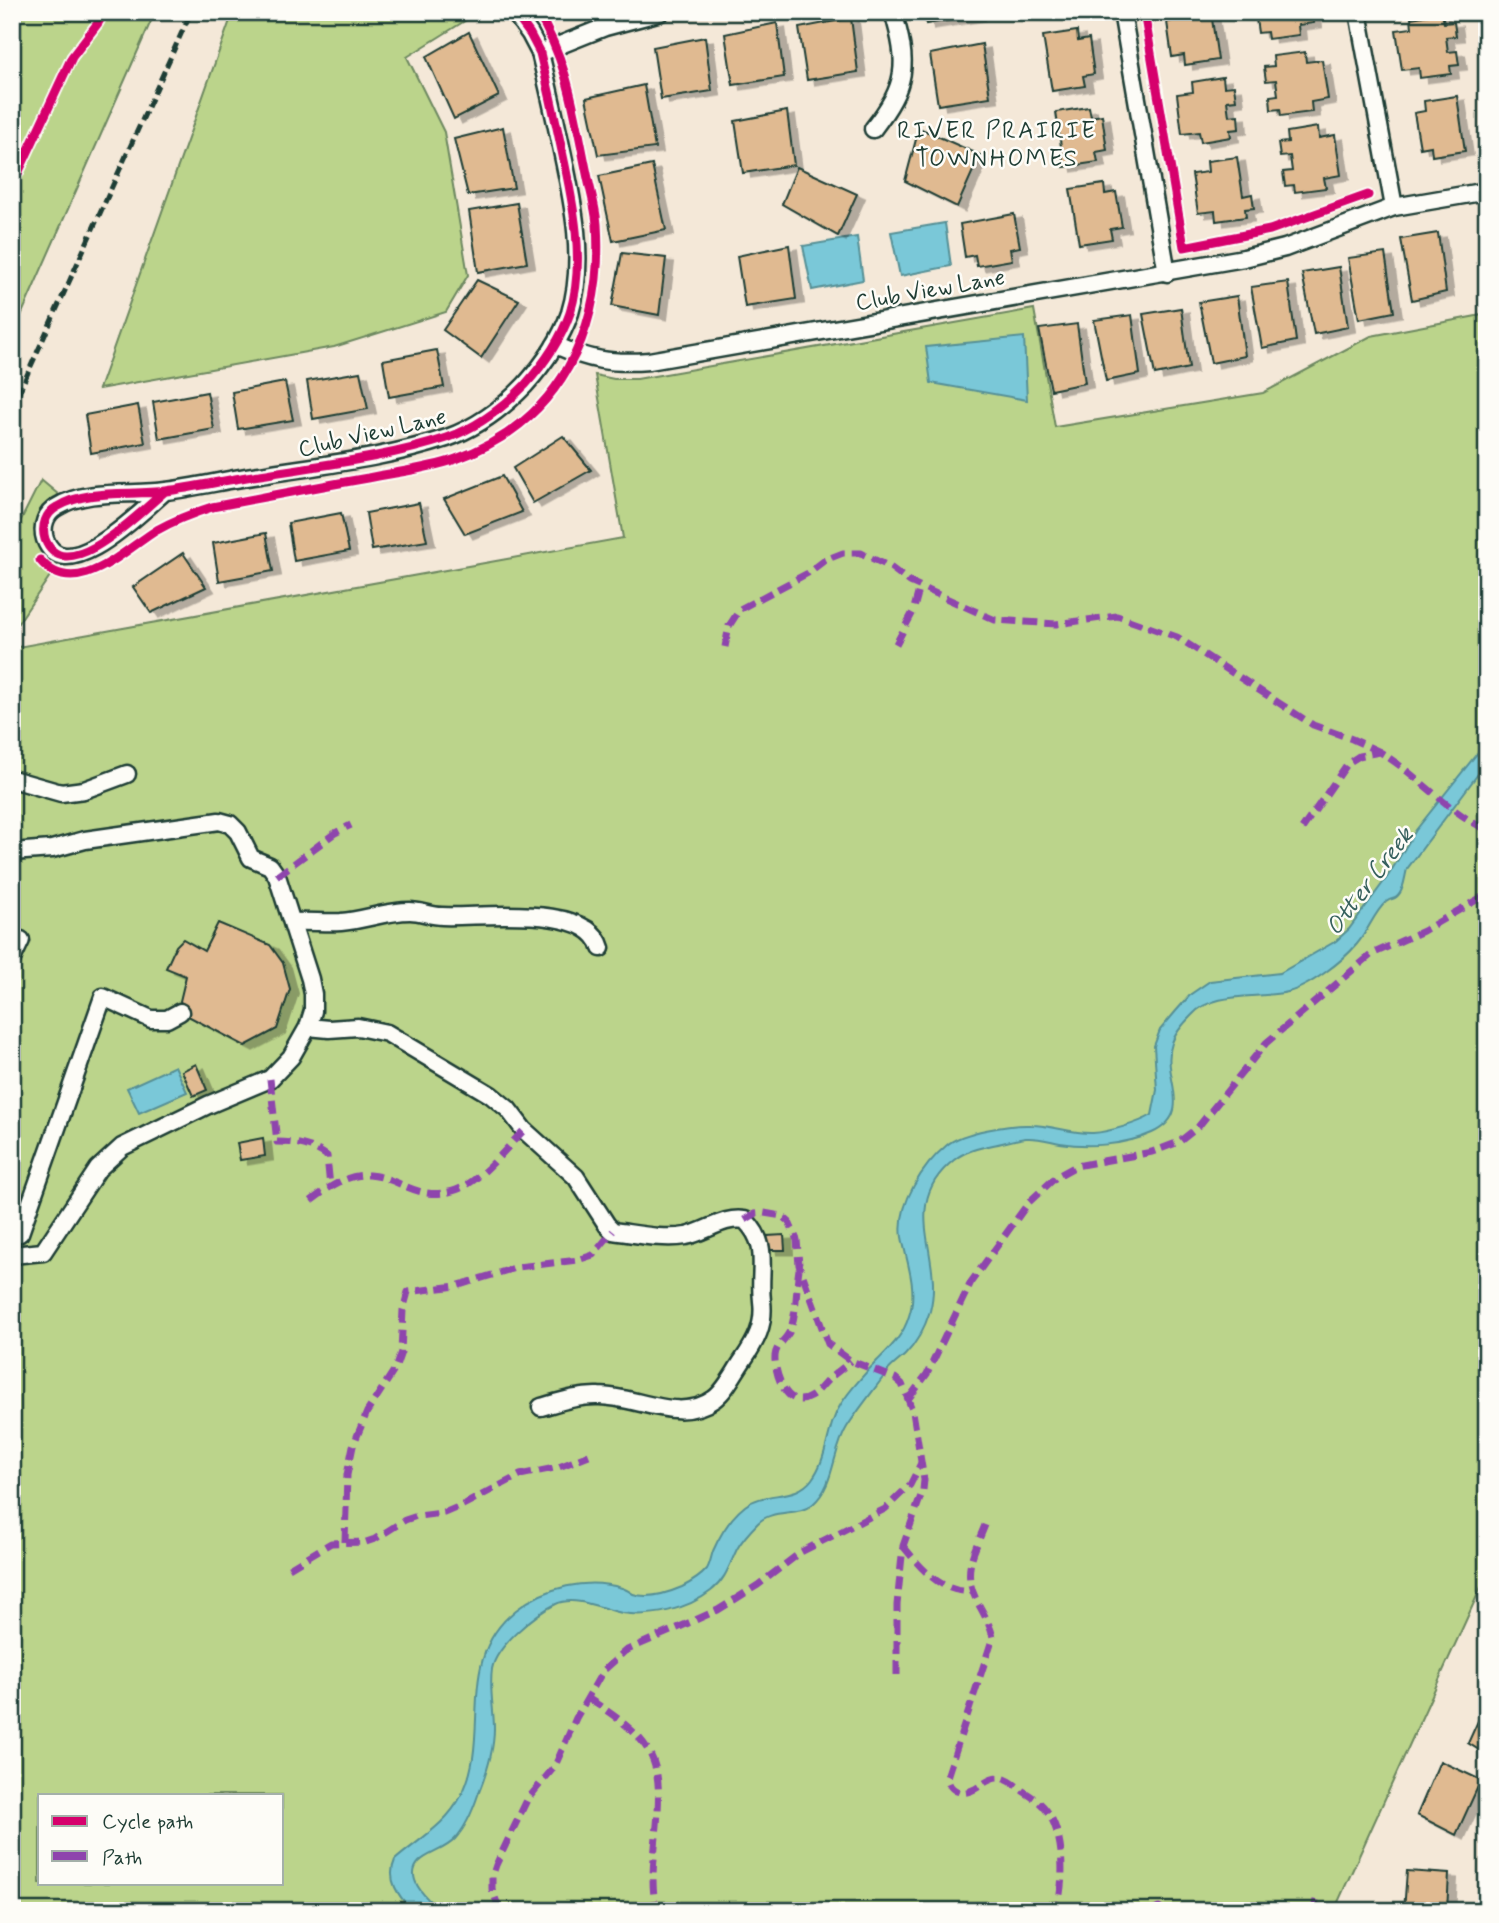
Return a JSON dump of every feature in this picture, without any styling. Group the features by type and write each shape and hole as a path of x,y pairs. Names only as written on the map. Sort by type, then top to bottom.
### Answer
{"street":[{"path":"514,12 540,53 577,234 576,274 570,313 555,345"},
{"path":"540,53 605,27 660,12"},
{"path":"873,129 899,90 903,69 893,12"},
{"path":"1122,12 1167,273"},
{"path":"1358,12 1394,207"},
{"name":"Club View Lane","path":"164,492 101,544 78,556 60,555 51,549 46,540 46,517 55,508 88,497 164,492 331,464 447,438 472,427 509,402 531,379 555,345 597,361 649,361 1167,273 1285,248 1394,207 1487,191"},
{"path":"12,779 61,793 84,790 127,774"},
{"path":"12,852 52,849 85,840 219,821 230,824 238,832 251,858 270,866 277,876 313,994 313,1011 308,1027 291,1057 270,1079 208,1105 122,1147 97,1169 43,1252 12,1255"},
{"path":"292,922 340,922 407,911 443,916 507,915 559,919 592,931 599,939 601,948"},
{"path":"12,959 21,940"},
{"path":"12,1230 20,1233 103,997 151,1019 167,1019 180,1012"},
{"path":"308,1027 365,1028 387,1033 491,1095 508,1109 524,1130 576,1177 613,1231 668,1237 686,1236 725,1221 738,1219 745,1220 759,1237 763,1260 762,1325 758,1338 713,1399 685,1410 671,1410 645,1402 599,1396 541,1407"}],"green space":[{"path":"12,12 155,12 12,336"},
{"path":"233,12 479,12 407,57 444,132 468,275 446,312 334,347 99,389"},
{"path":"1034,309 1055,427 1263,393 1371,336 1487,314 1487,1574 1334,1911 12,1911 12,648 623,538 595,375 614,379 637,379"},
{"path":"41,480 59,495 43,509 38,528 43,549 58,564 12,632 12,538"}],"water":[{"path":"945,223 951,266 900,276 891,232"},
{"path":"857,237 863,280 812,290 803,246"},
{"path":"1024,337 1027,400 931,383 926,347"},
{"path":"1487,741 1487,762 1407,869 1398,896 1382,906 1351,951 1315,979 1296,989 1212,1002 1201,1007 1183,1024 1173,1039 1170,1055 1175,1104 1172,1115 1165,1124 1141,1137 1107,1144 1071,1144 1030,1138 1014,1140 963,1154 937,1177 928,1195 925,1213 933,1291 928,1317 913,1345 889,1370 847,1427 838,1446 829,1478 813,1504 800,1510 764,1518 739,1546 720,1582 691,1603 669,1611 633,1614 580,1602 564,1602 538,1615 508,1641 492,1669 493,1745 474,1807 455,1839 419,1862 415,1869 414,1875 419,1889 440,1911 412,1911 393,1881 395,1860 448,1815 461,1796 470,1773 474,1748 479,1675 485,1652 497,1630 527,1602 567,1586 609,1585 645,1596 682,1587 707,1569 723,1533 745,1506 762,1498 789,1493 805,1486 822,1461 841,1404 858,1381 896,1341 906,1323 912,1296 911,1277 902,1237 904,1212 914,1186 938,1153 954,1140 1000,1127 1039,1125 1093,1133 1124,1127 1152,1115 1157,1090 1154,1046 1160,1030 1191,994 1210,981 1280,973 1336,941 1349,929 1388,876 1416,830"},
{"path":"175,1066 187,1092 139,1113 127,1088"}],"building":[{"path":"924,12 977,12 977,16 926,24"},
{"path":"1177,12 1211,12 1218,60 1185,65 1184,55 1172,57 1167,22 1178,20"},
{"path":"1264,12 1313,12 1314,23 1298,25 1299,35 1268,39 1267,32 1258,33 1256,19 1265,18"},
{"path":"1442,13 1444,23 1454,22 1456,36 1446,37 1448,52 1457,51 1459,65 1450,66 1451,74 1420,78 1419,68 1402,70 1396,30 1412,28 1411,18"},
{"path":"851,18 858,72 807,80 799,28"},
{"path":"777,23 784,77 733,85 725,34"},
{"path":"1077,31 1078,41 1089,39 1094,74 1083,76 1085,86 1052,91 1043,36"},
{"path":"469,32 499,96 454,119 426,57"},
{"path":"705,37 712,91 661,99 653,47"},
{"path":"982,44 990,97 938,105 930,54"},
{"path":"1305,52 1306,62 1322,60 1328,99 1311,102 1312,112 1281,116 1280,109 1271,110 1270,96 1278,95 1276,80 1266,81 1264,67 1274,66 1273,56"},
{"path":"1223,77 1224,87 1234,86 1236,100 1227,101 1229,116 1238,115 1239,129 1230,130 1231,137 1201,142 1199,132 1182,134 1177,94 1193,92 1192,82"},
{"path":"644,85 655,148 598,155 586,98"},
{"path":"1457,96 1465,151 1432,156 1431,146 1420,148 1414,113 1425,111 1424,101"},
{"path":"1089,107 1091,117 1102,115 1107,150 1096,152 1098,162 1064,167 1056,112"},
{"path":"787,111 794,165 743,173 735,121"},
{"path":"503,127 514,188 468,195 454,139"},
{"path":"1318,127 1319,138 1335,135 1341,175 1324,178 1326,188 1295,192 1294,185 1285,186 1283,172 1292,171 1290,156 1280,157 1278,143 1288,142 1287,132"},
{"path":"919,128 980,155 957,207 905,181"},
{"path":"1237,157 1243,196 1252,194 1254,208 1245,209 1246,217 1216,221 1215,211 1198,213 1192,174 1208,172 1207,161"},
{"path":"652,165 666,230 613,241 599,176"},
{"path":"797,167 857,194 838,236 782,204"},
{"path":"1104,184 1105,194 1116,192 1122,227 1110,229 1112,239 1079,244 1070,189"},
{"path":"517,203 527,263 478,272 469,211"},
{"path":"1014,214 1020,247 1010,249 1012,260 977,266 975,255 965,257 960,224"},
{"path":"1438,233 1446,292 1412,300 1401,239"},
{"path":"789,245 796,299 745,307 737,256"},
{"path":"622,253 666,258 659,315 612,306"},
{"path":"1385,253 1394,312 1359,319 1348,258"},
{"path":"1339,267 1348,327 1314,334 1302,273"},
{"path":"477,280 519,300 481,358 443,330"},
{"path":"1288,282 1296,341 1262,348 1251,287"},
{"path":"1237,296 1245,356 1211,363 1199,302"},
{"path":"1181,308 1189,368 1155,375 1143,314"},
{"path":"1132,315 1140,374 1106,381 1094,320"},
{"path":"1077,324 1085,383 1051,390 1039,329"},
{"path":"437,350 444,387 389,397 383,360"},
{"path":"360,372 368,409 313,419 307,381"},
{"path":"285,382 293,420 238,429 232,392"},
{"path":"207,392 214,429 159,439 153,402"},
{"path":"138,405 145,443 91,453 85,415"},
{"path":"563,436 591,470 533,503 513,468"},
{"path":"502,476 522,512 465,534 444,499"},
{"path":"419,503 427,541 372,550 366,513"},
{"path":"341,513 349,551 294,561 288,523"},
{"path":"266,533 273,571 219,581 213,543"},
{"path":"183,553 206,587 151,613 133,587"},
{"path":"218,923 270,945 283,963 290,989 277,1029 245,1046 188,1016 180,1001 186,976 166,968 176,946 183,939 204,951"},
{"path":"196,1064 207,1090 193,1096 182,1071"},
{"path":"263,1138 265,1156 240,1160 237,1143"},
{"path":"784,1235 785,1250 769,1250 767,1236"},
{"path":"1487,1701 1487,1755 1468,1743"},
{"path":"1440,1761 1481,1780 1456,1835 1417,1815"},
{"path":"1407,1871 1449,1874 1447,1911 1404,1911"}],"railway":[{"path":"12,408 191,12"}],"marked path":[{"path":"725,647 729,626 740,609 808,573 825,560 843,553 861,553 890,567 910,582 995,620 1056,624 1117,616 1177,637 1313,725 1380,752"},
{"path":"896,644 913,612 920,586"},
{"path":"1302,829 1348,763 1359,756 1380,752 1459,813 1487,830"},
{"path":"277,876 335,833 351,825"},
{"path":"909,1398 927,1374 971,1282 1029,1202 1056,1177 1076,1166 1152,1152 1179,1142 1198,1127 1266,1043 1372,954 1423,931 1487,894"},
{"path":"270,1079 277,1142 304,1145 327,1156 330,1187"},
{"path":"311,1201 338,1183 361,1175 380,1177 431,1193 456,1190 484,1172 524,1130"},
{"path":"745,1220 755,1214 764,1213 782,1216 789,1222 797,1240 799,1265 828,1344 851,1361 895,1378 902,1384 913,1412 924,1480 903,1546 897,1605 897,1675"},
{"path":"345,1542 347,1475 353,1446 367,1412 395,1369 401,1352 403,1310 408,1292 456,1286 518,1267 578,1260 593,1255 613,1231"},
{"path":"799,1269 793,1321 775,1356 777,1372 784,1388 795,1399 810,1397 851,1361"},
{"path":"289,1568 331,1543 366,1542 375,1539 405,1520 444,1513 520,1475 559,1467 589,1455"},
{"path":"500,1911 492,1889 496,1865 527,1800 555,1766 576,1718 603,1671 625,1651 718,1610 758,1585 801,1552 885,1509 910,1485 921,1463"},
{"path":"985,1525 973,1553 970,1580 993,1637 947,1777 951,1787 960,1792 971,1791 994,1778 1006,1779 1045,1808 1057,1833 1062,1860 1061,1887 1056,1911"},
{"path":"903,1546 925,1571 942,1584 961,1591 972,1591"},
{"path":"589,1699 632,1730 653,1760 658,1795 653,1879 657,1911"},
{"path":"1314,1911 1316,1900"},
{"path":"1153,1911 1159,1908 1163,1911"}],"cycle path":[{"path":"12,186 72,57 104,12"},
{"path":"164,492 123,528 86,551 69,556 55,553 45,539 44,525 47,516 57,507 82,497 178,489 378,456 447,438 499,409 525,385 545,360 562,332 575,293 576,232 566,171 540,53 514,12"},
{"path":"40,560 54,572 68,576 84,574 115,559 164,526 212,507 412,470 456,459 492,443 523,422 548,396 568,367 583,335 593,300 597,224 565,73 537,12"},
{"path":"1144,12 1184,247 1270,230 1368,195"}],"district":[{"name":"RIVER PRAIRIE TOWNHOMES","path":"997,144"}],"water label":[{"name":"Otter Creek","path":"1369,881"}]}
